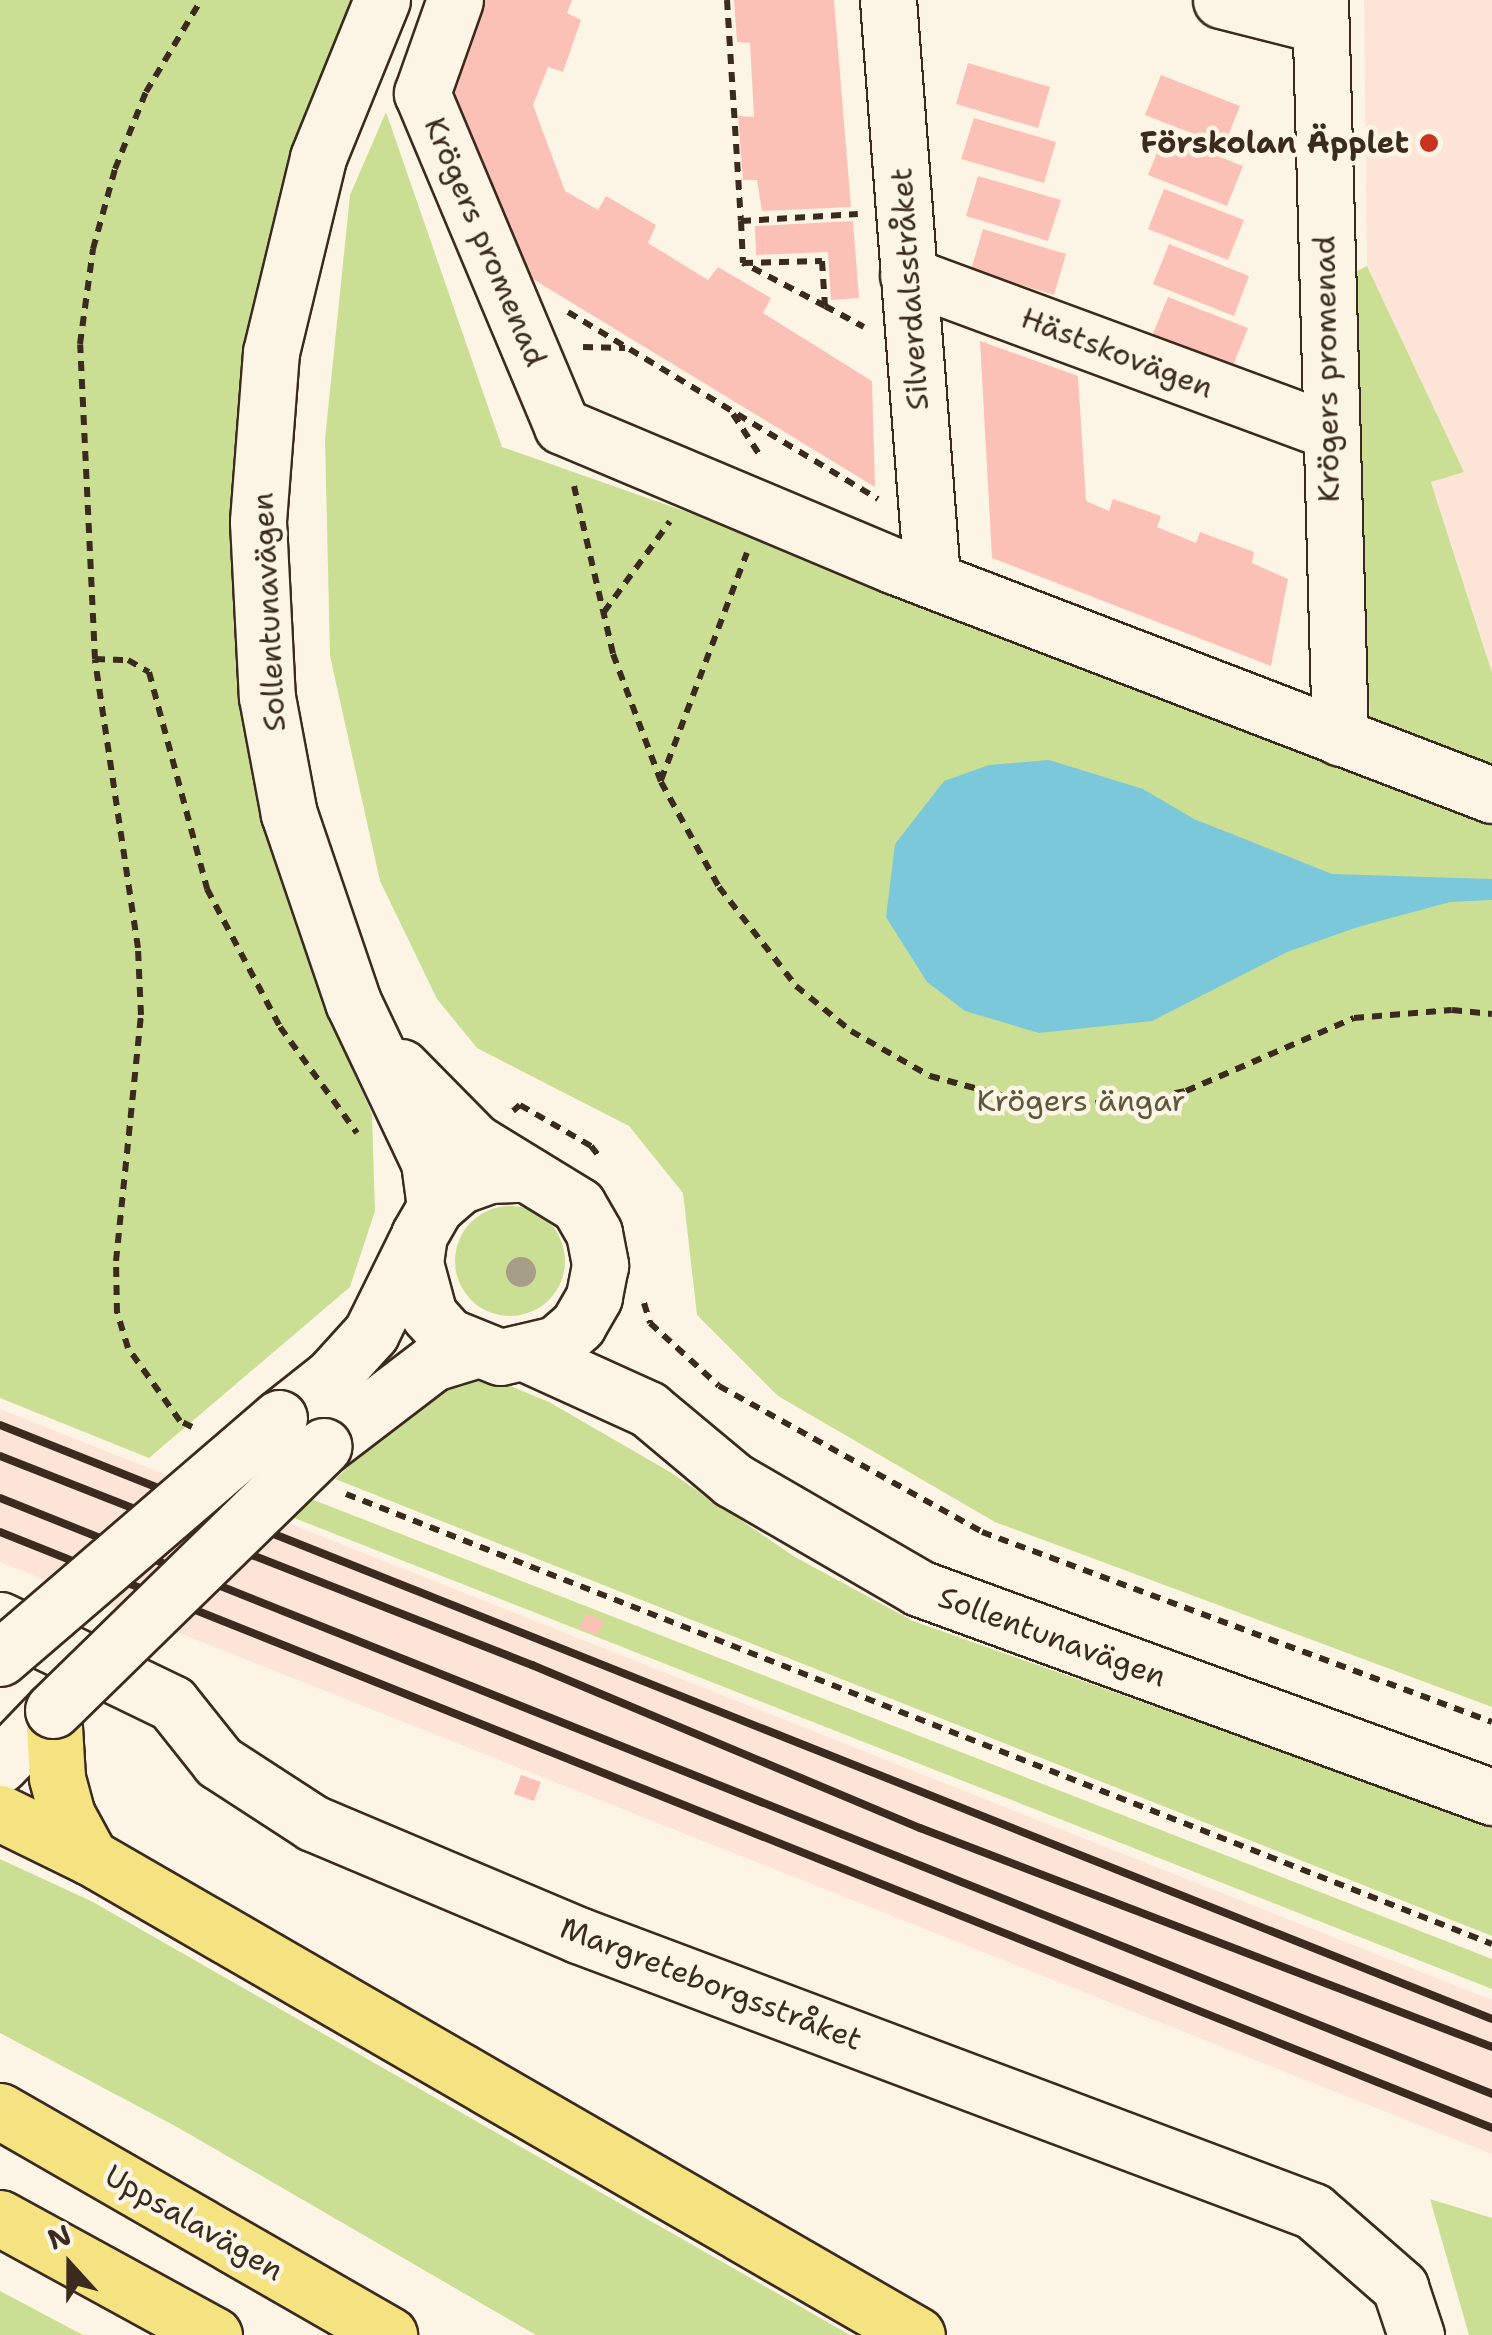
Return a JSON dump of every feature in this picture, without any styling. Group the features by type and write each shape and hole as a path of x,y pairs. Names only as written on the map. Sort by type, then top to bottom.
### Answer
{"highway":[{"path":"53,1710 57,1778 67,1815 90,1857"},
{"path":"0,1814 90,1857 917,2335"},
{"name":"Uppsalavägen","path":"0,2111 388,2335"},
{"path":"0,2218 214,2335"}],"street":[{"name":"Sollentunavägen","path":"382,0 318,158 271,352 258,522 268,697 289,814 320,919 429,1162 427,1221 418,1290 430,1315 472,1351 529,1355 648,1408 732,1480 919,1588 1492,1798"},
{"name":"Krögers promenad","path":"455,0 422,93 562,426"},
{"name":"Silverdalsstråket","path":"888,0 908,275 914,572"},
{"path":"1221,0 1320,12"},
{"name":"Krögers promenad","path":"1320,12 1327,430 1340,738"},
{"name":"Hästskovägen","path":"908,275 1327,430"},
{"path":"562,426 914,572 1492,795"},
{"name":"Sollentunavägen","path":"378,1043 475,1142 522,1174 552,1184 578,1205 594,1233 600,1265 617,1294 603,1330 648,1408"},
{"path":"0,1765 302,1432 332,1376 371,1333 427,1221 474,1180 522,1174"},
{"path":"529,1355 578,1325 617,1294"},
{"path":"0,1658 302,1432 434,1363 472,1351"},
{"name":"Margreteborgsstråket","path":"0,1620 172,1702 219,1762 313,1824 578,1935 1312,2211 1400,2288 1416,2335"}],"path":[{"path":"727,0 743,264"},
{"path":"740,220 872,213"},
{"path":"743,264 822,261 825,306"},
{"path":"743,264 880,336"},
{"path":"560,307 892,507 914,572"},
{"path":"562,426 603,613 661,782 719,887 796,986 852,1031 930,1076 1023,1101 1122,1104 1186,1090 1354,1018 1452,1010 1492,1014"},
{"path":"603,613 698,483"},
{"path":"661,782 763,510"},
{"path":"96,659 128,660 149,672 207,889 280,1027 369,1149"},
{"path":"511,1113 520,1105 591,1146 613,1176"},
{"path":"617,1294 720,1386 982,1532 1492,1722"}],"shaded area":[{"name":"Förskolan Äpplet","path":"1364,0 1492,0 1492,673 1431,481 1464,472 1367,266"},
{"path":"0,1409 1492,2000 1492,2154 0,1562"}],"green space":[{"path":"0,0 353,0 292,178 260,803 322,1001 372,1114 375,1211 350,1287 149,1458 0,1398"},
{"name":"Krögers ängar","path":"386,112 502,447 841,566 1492,809 1492,1707 995,1522 778,1396 697,1315 683,1193 629,1126 477,1048 437,999 380,881 330,656 325,439 350,195"},
{"path":"1367,266 1464,472 1431,482 1492,673 1492,773 1370,719 1351,274"},
{"path":"510,1206 531,1210 549,1222 561,1240 565,1261 561,1282 549,1300 531,1312 510,1316 489,1312 471,1300 459,1282 455,1261 459,1240 471,1222 489,1210"},
{"path":"471,1379 508,1385 549,1402 670,1472 795,1557 913,1621 1492,1826 1492,1936 335,1479 427,1397"},
{"path":"306,1497 1492,1959 1492,1989 284,1514"},
{"path":"0,1859 93,1902 850,2335 536,2335 177,2127 0,2033"},
{"path":"1430,2199 1492,2218 1492,2335 1469,2335"},
{"path":"0,2291 83,2335 0,2335"}],"water":[{"path":"1049,760 1143,789 1194,819 1332,874 1492,879 1492,900 1450,902 1358,927 1287,952 1152,1021 1039,1033 965,1011 927,982 886,917 895,844 944,781 989,765"}],"building":[{"path":"477,0 572,0 567,13 581,20 563,72 548,67 533,105 565,191 598,210 606,196 656,225 648,243 708,280 718,267 771,298 763,313 872,381 875,487 508,264 445,79"},
{"path":"734,0 834,0 851,207 762,211 757,180 743,180 738,116 754,117 750,43 737,42"},
{"path":"968,63 1050,87 1038,128 956,104"},
{"path":"1161,75 1240,106 1224,146 1145,115"},
{"path":"974,118 1056,142 1044,183 961,159"},
{"path":"1164,135 1243,166 1227,206 1148,175"},
{"path":"978,176 1061,200 1048,241 966,216"},
{"path":"1164,189 1244,220 1228,260 1148,229"},
{"path":"853,221 859,298 831,300 828,252 756,255 755,226"},
{"path":"983,229 1066,254 1054,295 971,270"},
{"path":"1169,244 1249,276 1234,316 1153,284"},
{"path":"1168,297 1248,328 1232,368 1152,336"},
{"path":"980,341 1078,376 1086,501 1109,511 1113,499 1161,516 1157,527 1196,543 1200,532 1254,552 1252,563 1288,579 1271,666 992,558"},
{"path":"586,1614 604,1621 597,1635 579,1628"},
{"path":"521,1775 541,1782 534,1801 514,1794"}],"railway":[{"path":"0,1425 1492,2019"},
{"path":"0,1456 532,1665 920,1828 1492,2047"},
{"path":"0,1498 1492,2094"},
{"path":"0,1532 1492,2128"}],"place":[{"name":"Förskolan Äpplet","path":"1429,143"}]}
